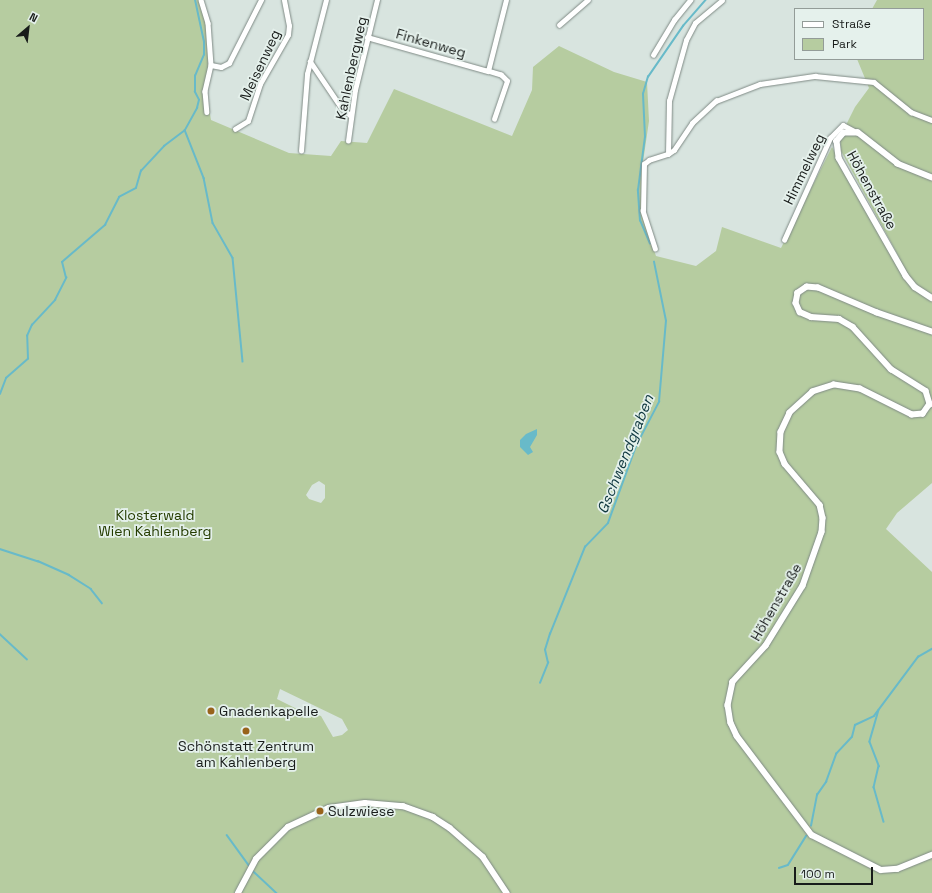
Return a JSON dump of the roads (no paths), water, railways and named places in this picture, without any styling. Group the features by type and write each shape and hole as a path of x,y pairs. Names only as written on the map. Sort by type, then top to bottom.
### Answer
{"street":[{"path":"202,0 208,23 211,65 205,91 207,112"},
{"path":"211,65 221,67 229,63 261,0"},
{"name":"Meisenweg","path":"235,129 248,122 260,84 288,35 289,26 284,0"},
{"path":"301,151 310,61 326,0"},
{"name":"Kahlenbergweg","path":"348,142 351,116 367,37 377,0"},
{"path":"488,71 506,0"},
{"path":"559,25 588,0"},
{"path":"653,55 674,20 690,0"},
{"path":"668,154 669,101 686,40 695,23 722,0"},
{"name":"Finkenweg","path":"367,37 501,75 507,81 494,119"},
{"path":"310,61 341,107 351,116"},
{"path":"655,249 644,211 644,167 646,161 668,154 674,150 692,123 712,103 760,84 816,76 831,76 874,82 911,112 932,120"},
{"name":"Himmelweg","path":"784,240 830,138 843,125 856,132"},
{"name":"Höhenstraße","path":"932,178 898,164 856,132 844,133 838,139 836,146 839,158 908,279 918,290 932,298"},
{"name":"Höhenstraße","path":"932,332 882,315 816,288 803,289 796,298 797,308 805,315 839,319 853,326 892,369 925,390 931,402 926,412 914,416 860,389 848,386 830,386 816,391 801,401 790,413 781,432 779,445 783,460 818,502 823,515 823,529 806,578 766,646 733,682 728,697 728,710 737,736 812,835 876,869 889,871 932,855"},
{"path":"238,893 245,877 261,854 288,827 320,811 358,803 394,804 432,817 460,835 490,866 507,893"}],"water":[{"path":"537,429 537,435 530,447 533,452 528,455 520,447 520,440 526,434"}],"waterway":[{"path":"0,394 6,378 28,359 27,336 32,325 55,300 66,278 62,262 105,225 119,197 136,188 141,171 164,146 185,130 197,108 199,100 195,92 195,76 204,55 204,42 195,0"},
{"name":"Gschwendgraben","path":"650,244 640,221 638,190 645,137 643,94 648,77 683,26 706,0"},
{"path":"185,130 204,178 213,223 233,258 243,362"},
{"name":"Gschwendgraben","path":"540,683 548,663 545,650 550,634 585,547 608,523 636,446 659,402 666,321 654,262"},
{"path":"0,549 38,561 69,575 91,589 102,603"},
{"path":"0,634 27,659"},
{"path":"811,826 817,795 826,782 836,754 852,737 855,725 874,716 918,657 932,649"},
{"path":"879,710 870,742 879,766 874,787 884,822"},
{"path":"227,835 250,867"},
{"path":"779,868 788,865 806,836"},
{"path":"252,870 277,893"}],"place":[{"name":"Gnadenkapelle","path":"211,711"},
{"name":"Schönstatt Zentrum am Kahlenberg","path":"246,731"},
{"name":"Sulzwiese","path":"320,811"}],"park label":[{"name":"Klosterwald Wien Kahlenberg","path":"155,524"}]}
